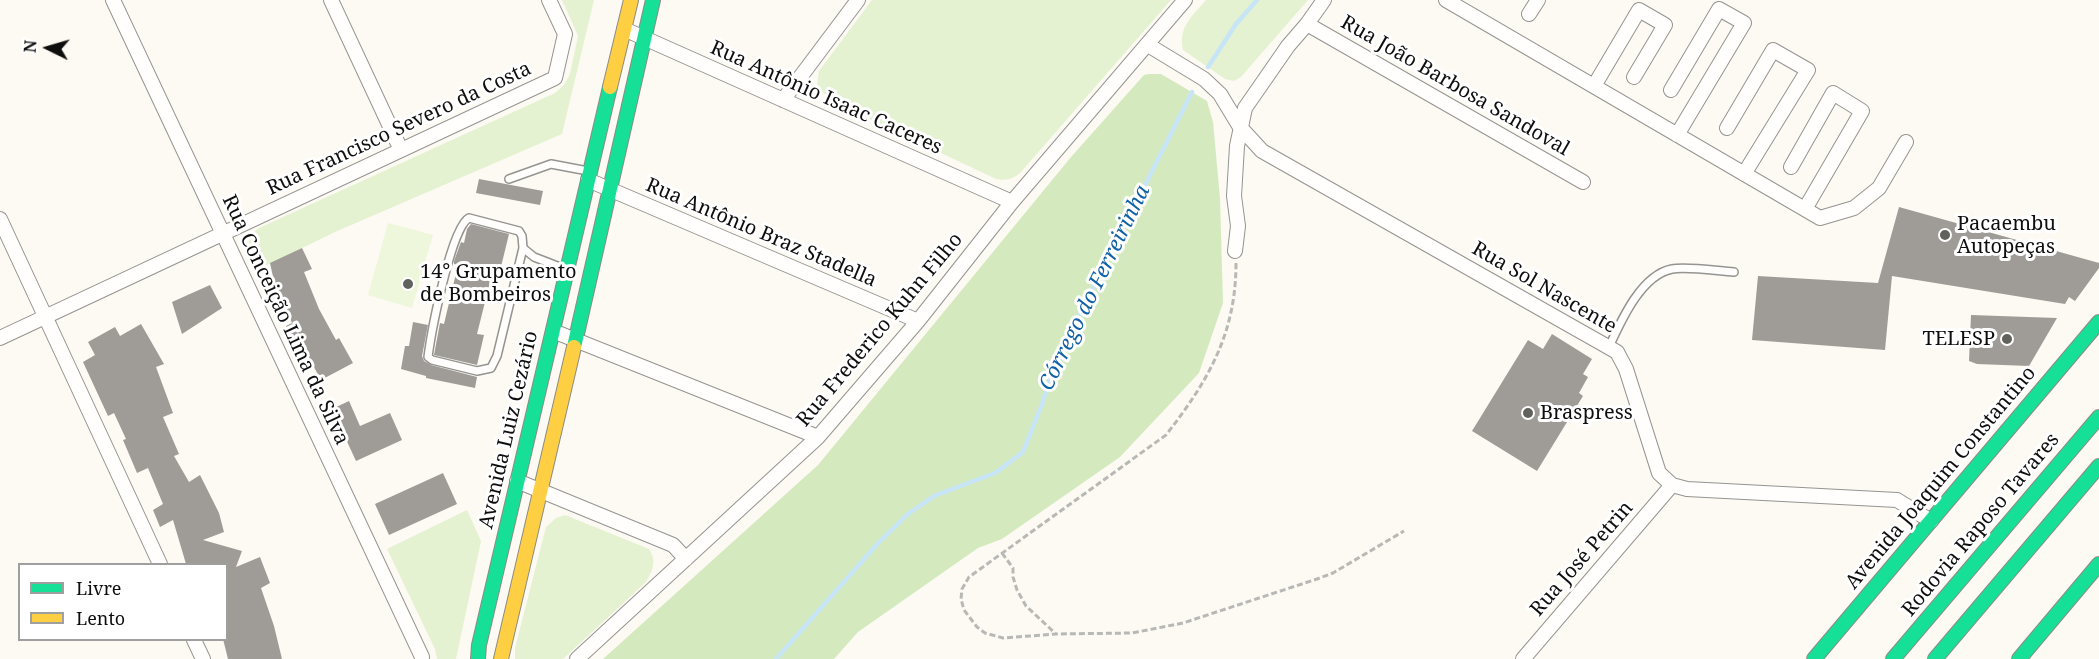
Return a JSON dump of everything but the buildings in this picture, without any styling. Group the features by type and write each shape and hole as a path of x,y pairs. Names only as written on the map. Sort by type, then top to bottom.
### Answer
{"main road":[{"name":"Avenida Luiz Cezário","path":"478,659 479,645 631,0"},
{"path":"501,659 653,0"},
{"path":"571,253 594,260"},
{"name":"Avenida Joaquim Constantino","path":"1814,659 2099,322"},
{"name":"Rodovia Raposo Tavares","path":"1893,659 2099,417"},
{"path":"1935,659 2099,466"},
{"path":"2019,659 2099,564"}],"street":[{"name":"Rua Conceição Lima da Silva","path":"113,0 422,657"},
{"path":"331,0 400,150"},
{"name":"Rua Francisco Severo da Costa","path":"0,338 555,78 565,34 549,0"},
{"path":"783,100 858,0"},
{"name":"Rua Frederico Kuhn Filho","path":"577,659 818,437 918,321 1012,202 1185,0"},
{"path":"1235,251 1238,226 1234,196 1236,146 1245,108 1268,73 1324,0"},
{"path":"1446,0 1820,218 1854,208 1879,188 1906,141"},
{"path":"1529,14 1538,0"},
{"path":"1671,90 1719,9 1744,23 1677,135"},
{"path":"1594,86 1639,10 1665,25 1634,77"},
{"name":"Rua João Barbosa Sandoval","path":"1307,24 1583,182"},
{"name":"Rua Antônio Isaac Caceres","path":"624,29 1012,202"},
{"name":"Rua Sol Nascente","path":"1148,45 1204,79 1220,94 1240,127 1262,151 1617,352 1626,369 1659,473 1672,485"},
{"path":"1726,128 1773,50 1808,70 1744,174"},
{"path":"1791,167 1833,93 1862,111 1805,209"},
{"name":"Rua Antônio Braz Stadella","path":"589,175 611,189 918,321"},
{"path":"0,219 160,563"},
{"path":"553,331 818,437"},
{"path":"518,481 673,545 686,559"},
{"path":"1672,485 1687,489 1897,500 1930,521"},
{"name":"Rua José Petrin","path":"1523,659 1672,485"},
{"path":"195,641 203,659"}],"lane":[{"path":"509,179 551,164 589,175"},
{"path":"523,248 497,356 491,368 477,370 432,360 428,357 430,337 452,248 465,221 469,218 519,231 523,248 534,256 567,270"},
{"path":"1609,347 1626,311 1646,285 1662,273 1674,268 1734,272"}],"path":[{"path":"1235,251 1236,273 1230,324 1209,374 1189,405 1166,435 969,577 962,589 961,599 964,610 977,627 995,637 1132,633 1183,624 1325,576 1404,531"},
{"path":"1002,553 1013,568 1017,590 1026,606 1056,634"}],"green space":[{"path":"562,0 594,0 562,134 335,232 255,271 248,248 250,237 259,228 555,93 564,85 570,74 578,36"},
{"path":"872,0 1171,0 1021,172 1013,178 1003,180 996,179 831,101 817,85 819,71"},
{"path":"1206,0 1308,0 1241,77 1234,81 1225,79 1183,50 1184,28"},
{"path":"1161,74 1207,101 1213,122 1220,198 1223,303 1199,373 1120,457 1002,539 978,548 858,632 834,659 603,659 818,465 1071,157 1144,75"},
{"path":"388,223 433,235 412,308 368,295"},
{"path":"467,510 481,541 456,659 437,659 435,649 387,549"},
{"path":"565,515 649,549 653,558 652,569 646,582 563,659 515,659 515,648 546,527 556,518"}],"waterway":[{"name":"Córrego do Ferreirinha","path":"1208,67 1236,24 1257,0"},
{"name":"Córrego do Ferreirinha","path":"776,659 879,542 908,514 934,496 995,473 1023,452 1054,365 1192,92"}],"traffic: fast":[{"path":"574,347 653,0"},
{"path":"478,659 479,645 610,87"},
{"path":"1814,659 2099,322"},
{"path":"1893,659 2099,417"},
{"path":"1935,659 2099,466"},
{"path":"2019,659 2099,564"}],"traffic: slow":[{"path":"610,87 631,0"},
{"path":"501,659 574,347"}],"place":[{"name":"Pacaembu Autopeças","path":"1945,235"},
{"name":"14° Grupamento de Bombeiros","path":"408,284"},
{"name":"TELESP","path":"2007,339"},
{"name":"Braspress","path":"1528,413"}]}
